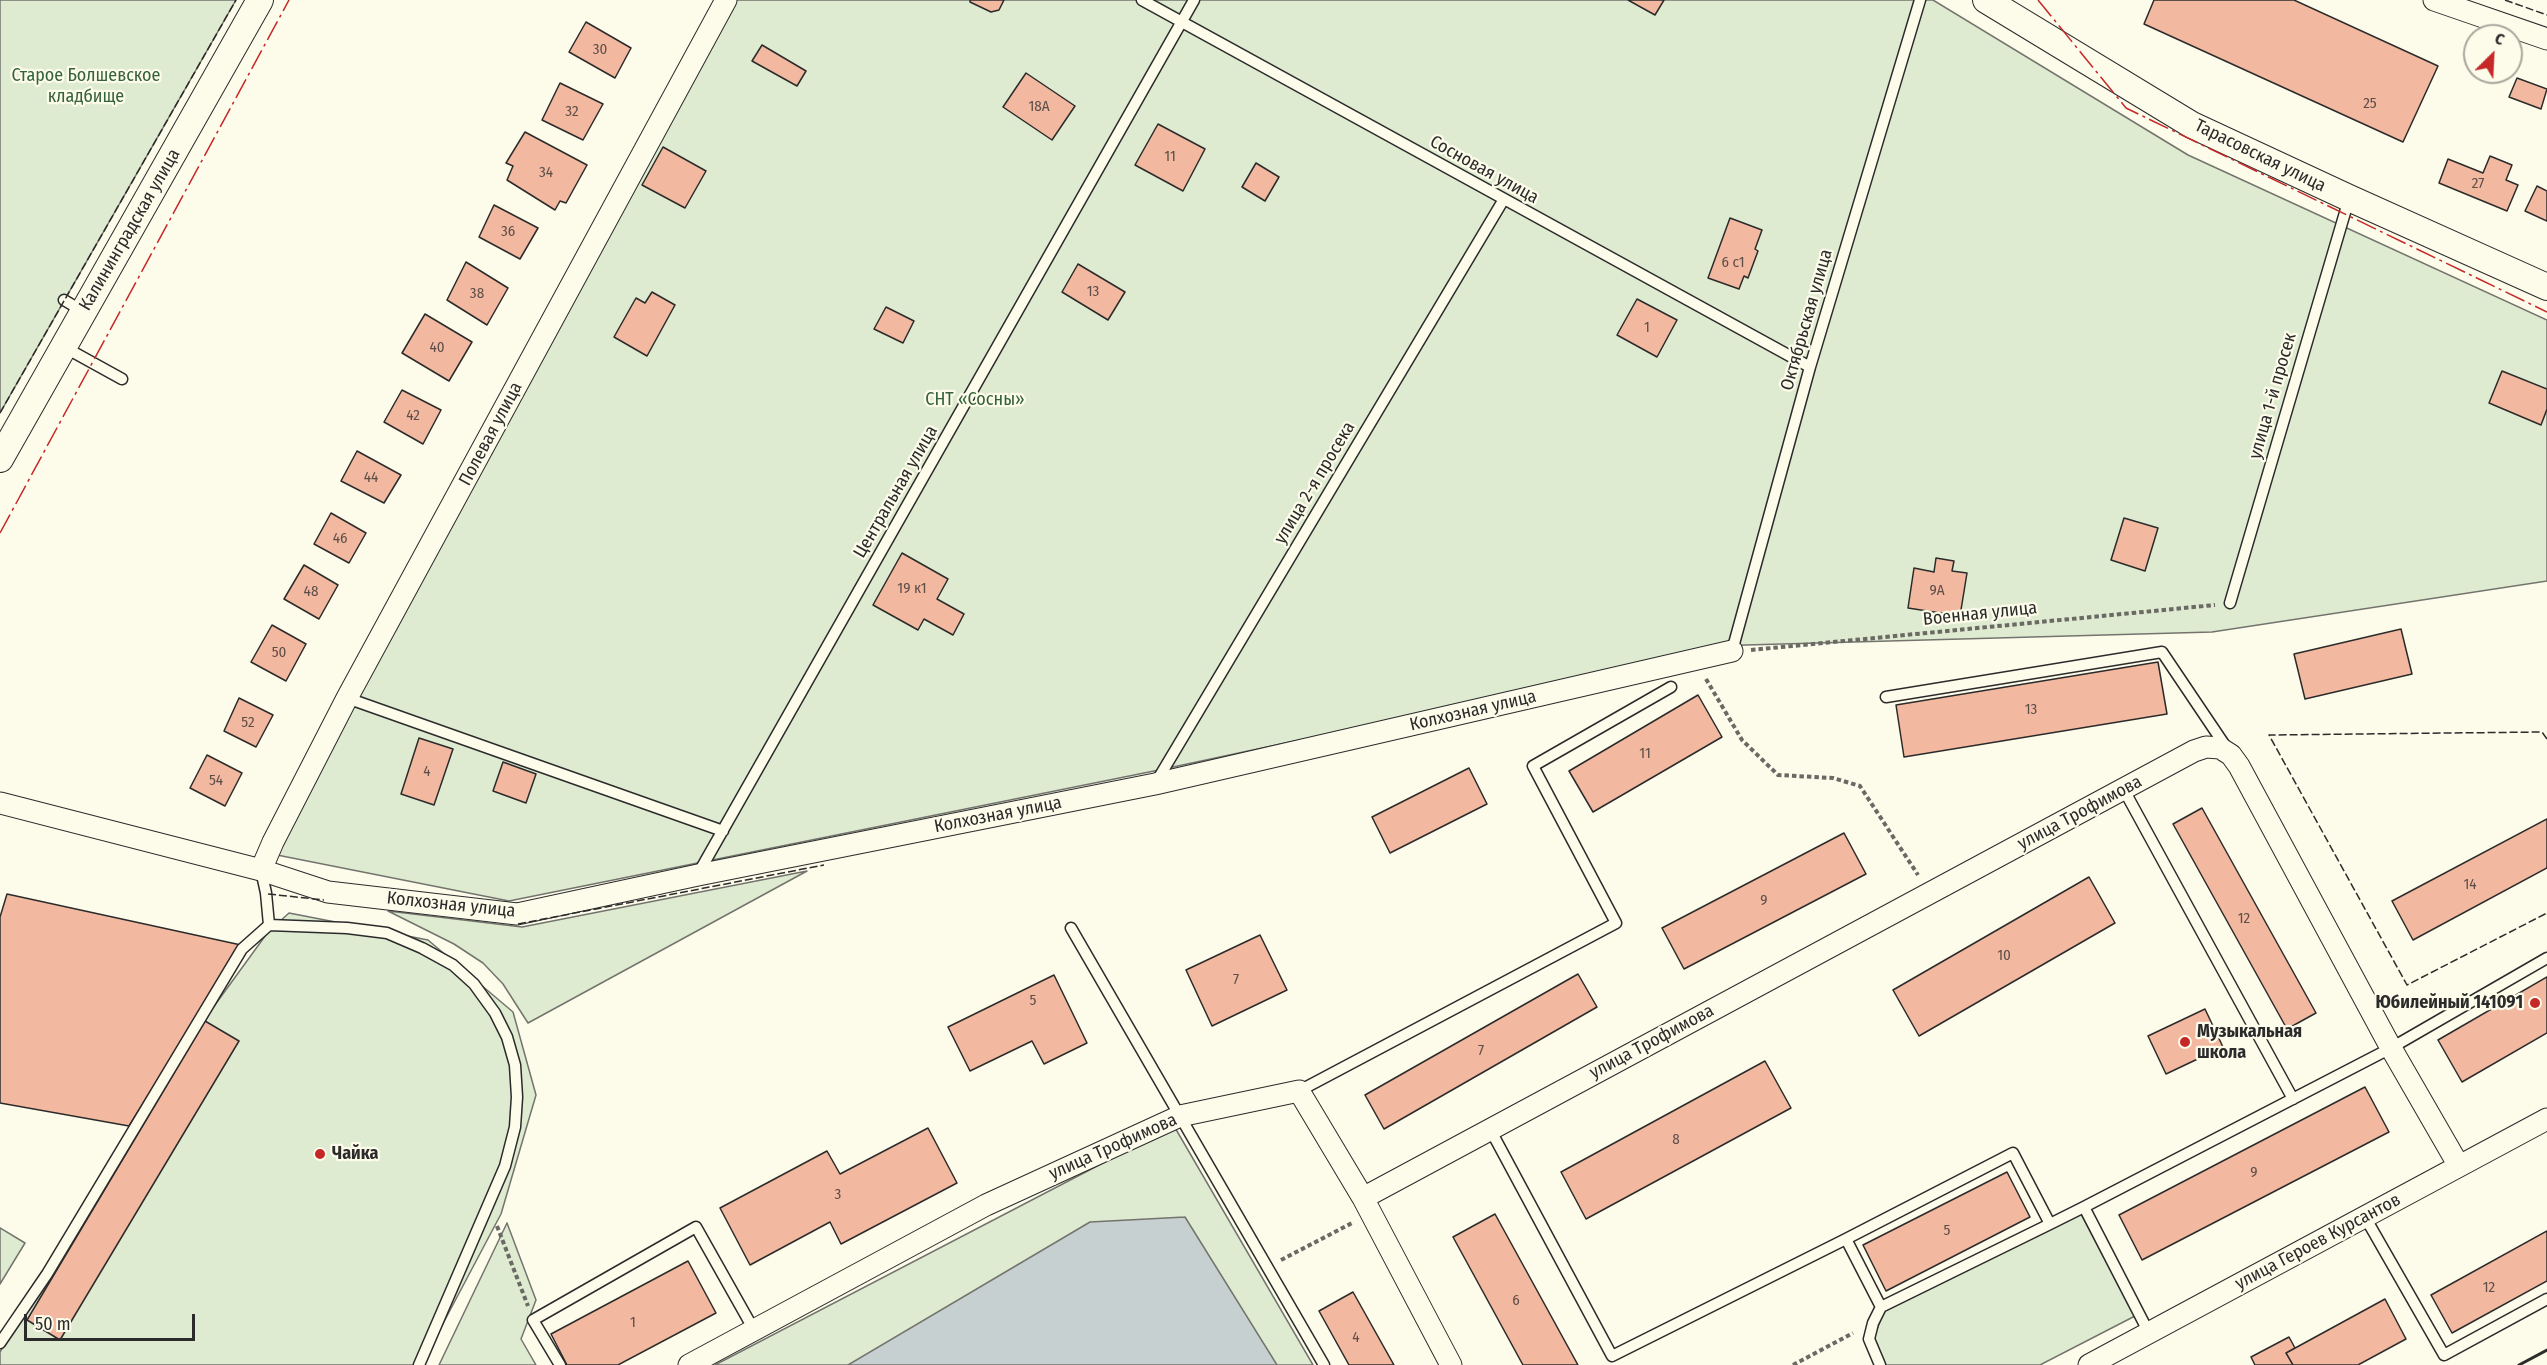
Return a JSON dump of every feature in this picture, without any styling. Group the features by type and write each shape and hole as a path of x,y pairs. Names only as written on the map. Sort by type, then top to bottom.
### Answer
{"street":[{"name":"Калининградская улица","path":"0,459 64,347 74,306 260,0"},
{"name":"Полевая улица","path":"261,870 347,698 726,0"},
{"name":"Тарасовская улица","path":"1986,0 2192,124 2547,287"},
{"path":"2434,0 2547,39"},
{"name":"Колхозная улица","path":"0,803 261,870 328,892 517,914 698,875 1155,784 1732,651"},
{"name":"улица Трофимова","path":"1363,1198 2194,751 2206,747 2220,748 2231,755"},
{"path":"2231,755 2391,1048 2459,1166"},
{"path":"1299,1091 1363,1198 1451,1365"},
{"name":"улица Трофимова","path":"689,1365 986,1205 1180,1116 1299,1091"},
{"name":"улица Героев Курсантов","path":"2089,1365 2547,1119"}],"lane":[{"name":"Сосновая улица","path":"1142,0 1810,367"},
{"name":"Центральная улица","path":"698,875 1194,0"},
{"name":"Октябрьская улица","path":"1732,651 1810,367 1920,0"},
{"path":"2002,0 2030,27"},
{"name":"улица 1-й просек","path":"2230,603 2349,198"},
{"name":"улица 2-я просека","path":"1155,784 1504,199"},
{"path":"64,347 122,380"},
{"path":"1886,697 2162,652 2231,755"},
{"path":"1299,1091 1616,923 1533,766 1671,687"},
{"path":"347,698 723,831"},
{"path":"2124,790 2293,1099"},
{"path":"261,870 269,925"},
{"path":"0,1343 46,1274 242,948 269,925 347,928 387,933 453,965 474,984 495,1013 507,1037 515,1065 515,1127 505,1166 419,1365"},
{"path":"1071,928 1324,1365"},
{"path":"1880,1365 1869,1339 1873,1323 1881,1307 2084,1207 2391,1048 2547,958"},
{"path":"1490,1130 1612,1356 2013,1153 2050,1224"},
{"path":"2084,1207 2149,1333"},
{"path":"2365,1217 2444,1355 2547,1299"},
{"path":"560,1365 533,1320 696,1227 754,1330"},
{"path":"1846,1239 1881,1307"}],"path":[{"name":"Военная улица","path":"1732,651 2230,603"},
{"path":"1671,687 1705,678 1742,740 1778,775 1833,778 1860,786 1929,894"},
{"path":"1267,1268 1362,1218 1363,1198"},
{"path":"489,1203 533,1320"},
{"path":"1793,1365 1873,1323"}],"green space":[{"name":"Старое Болшевское кладбище","path":"0,0 236,0 0,413"},
{"name":"СНТ «Сосны»","path":"737,0 1933,0 2188,155 2547,320 2547,581 2212,632 1710,646 1506,696 1159,770 509,901 277,855 394,620"},
{"path":"807,871 528,1023 503,984 483,963 454,944 388,911 522,927"},
{"name":"Чайка","path":"289,913 428,940 513,1012 536,1095 501,1214 421,1365 0,1365 0,1352 204,1020 268,932"},
{"path":"1174,1126 1313,1365 715,1365"},
{"path":"2081,1214 2135,1316 2040,1365 1886,1365 1874,1337 1884,1311"},
{"path":"507,1223 536,1300 521,1339 536,1365 439,1365"},
{"path":"0,1228 25,1243 0,1284"}],"shaded area":[{"path":"1185,1217 1277,1365 848,1365 1090,1222"}],"building":[{"path":"970,0 1004,0 999,10 991,12"},
{"path":"1628,0 1664,0 1655,15"},
{"path":"2154,0 2294,0 2438,66 2403,142 2144,24"},
{"path":"586,22 631,48 615,78 569,52"},
{"path":"762,45 806,71 797,86 752,61"},
{"path":"1026,73 1075,106 1052,140 1003,107"},
{"path":"2523,80 2547,89 2541,109 2509,97 2514,84 2523,84"},
{"path":"560,83 603,104 583,140 542,120"},
{"path":"1158,124 1205,149 1183,191 1135,165"},
{"path":"525,132 587,165 566,203 560,201 555,210 507,180 513,166 506,163"},
{"path":"663,147 706,171 685,208 642,185"},
{"path":"2490,156 2512,165 2506,180 2518,185 2507,211 2439,183 2448,159 2483,173"},
{"path":"1256,163 1279,177 1265,201 1242,187"},
{"path":"2537,186 2547,191 2547,221 2525,211"},
{"path":"494,205 538,228 520,259 479,237"},
{"path":"1730,218 1762,230 1755,249 1758,251 1748,278 1744,276 1739,289 1708,278"},
{"path":"466,262 508,288 487,325 447,300"},
{"path":"1078,264 1125,292 1108,320 1062,292"},
{"path":"652,292 675,305 647,356 614,337 636,298 645,303"},
{"path":"1637,299 1677,320 1657,357 1617,335"},
{"path":"886,307 914,321 903,343 874,329"},
{"path":"425,314 472,342 449,381 402,353"},
{"path":"2502,371 2547,389 2547,409 2541,425 2489,403"},
{"path":"402,390 441,410 423,444 384,422"},
{"path":"357,451 401,475 384,503 341,481"},
{"path":"331,513 366,533 349,563 314,544"},
{"path":"2124,518 2158,528 2145,571 2111,560"},
{"path":"902,553 948,579 937,599 964,614 953,635 924,619 918,630 873,605"},
{"path":"1936,558 1954,561 1952,571 1967,573 1960,616 1908,608 1914,568 1934,572"},
{"path":"304,565 338,585 319,619 284,599"},
{"path":"272,625 306,644 286,681 251,662"},
{"path":"2401,629 2412,674 2305,699 2294,654"},
{"path":"2158,662 2167,714 1904,757 1896,705"},
{"path":"1698,695 1722,737 1593,812 1569,771"},
{"path":"239,698 273,715 256,747 224,731"},
{"path":"419,738 453,749 434,805 401,794"},
{"path":"207,755 242,773 225,806 190,788"},
{"path":"503,762 536,774 526,803 493,791"},
{"path":"1469,768 1487,804 1390,853 1372,817"},
{"path":"2202,808 2316,1013 2287,1029 2173,824"},
{"path":"2547,819 2547,868 2413,940 2392,901"},
{"path":"1844,833 1866,874 1684,969 1662,928"},
{"path":"2089,877 2115,923 1919,1036 1893,990"},
{"path":"7,894 241,945 129,1126 0,1103 0,917"},
{"path":"1260,935 1287,990 1212,1026 1186,970"},
{"path":"1578,974 1597,1007 1384,1129 1365,1095"},
{"path":"1054,975 1087,1043 1044,1064 1032,1041 970,1071 948,1027"},
{"path":"2547,977 2547,1033 2462,1082 2438,1040"},
{"name":"Музыкальная школа","path":"2205,1009 2223,1047 2166,1074 2148,1036"},
{"path":"205,1021 239,1041 60,1340 27,1320"},
{"path":"1765,1061 1791,1108 1586,1219 1561,1172"},
{"path":"2365,1087 2389,1132 2142,1260 2119,1215"},
{"path":"928,1128 957,1183 841,1244 830,1222 750,1265 720,1208 827,1151 840,1174"},
{"path":"2007,1172 2030,1217 1886,1291 1863,1245"},
{"path":"1495,1214 1578,1365 1523,1365 1453,1237"},
{"path":"2547,1231 2547,1281 2452,1333 2431,1295"},
{"path":"688,1261 716,1313 618,1365 567,1365 551,1334"},
{"path":"1353,1292 1394,1365 1349,1365 1319,1311"},
{"path":"2385,1299 2406,1339 2358,1365 2293,1365 2286,1353"},
{"path":"2289,1337 2295,1348 2286,1353 2293,1365 2255,1365 2251,1357"}],"fence":[{"path":"0,413 236,0"},
{"path":"2505,0 2547,15"},
{"path":"2547,739 2542,732 2269,735 2407,985 2547,913"},
{"path":"518,924 824,865"},
{"path":"268,894 324,900"}],"wall":[{"path":"2519,1365 2547,1350"}],"power":[{"path":"0,533 289,0"},
{"path":"2038,0 2126,108 2547,312"}],"place":[{"name":"Юбилейный 141091","path":"2535,1003"},
{"name":"Музыкальная школа","path":"2185,1042"},
{"name":"Чайка","path":"320,1154"}]}
